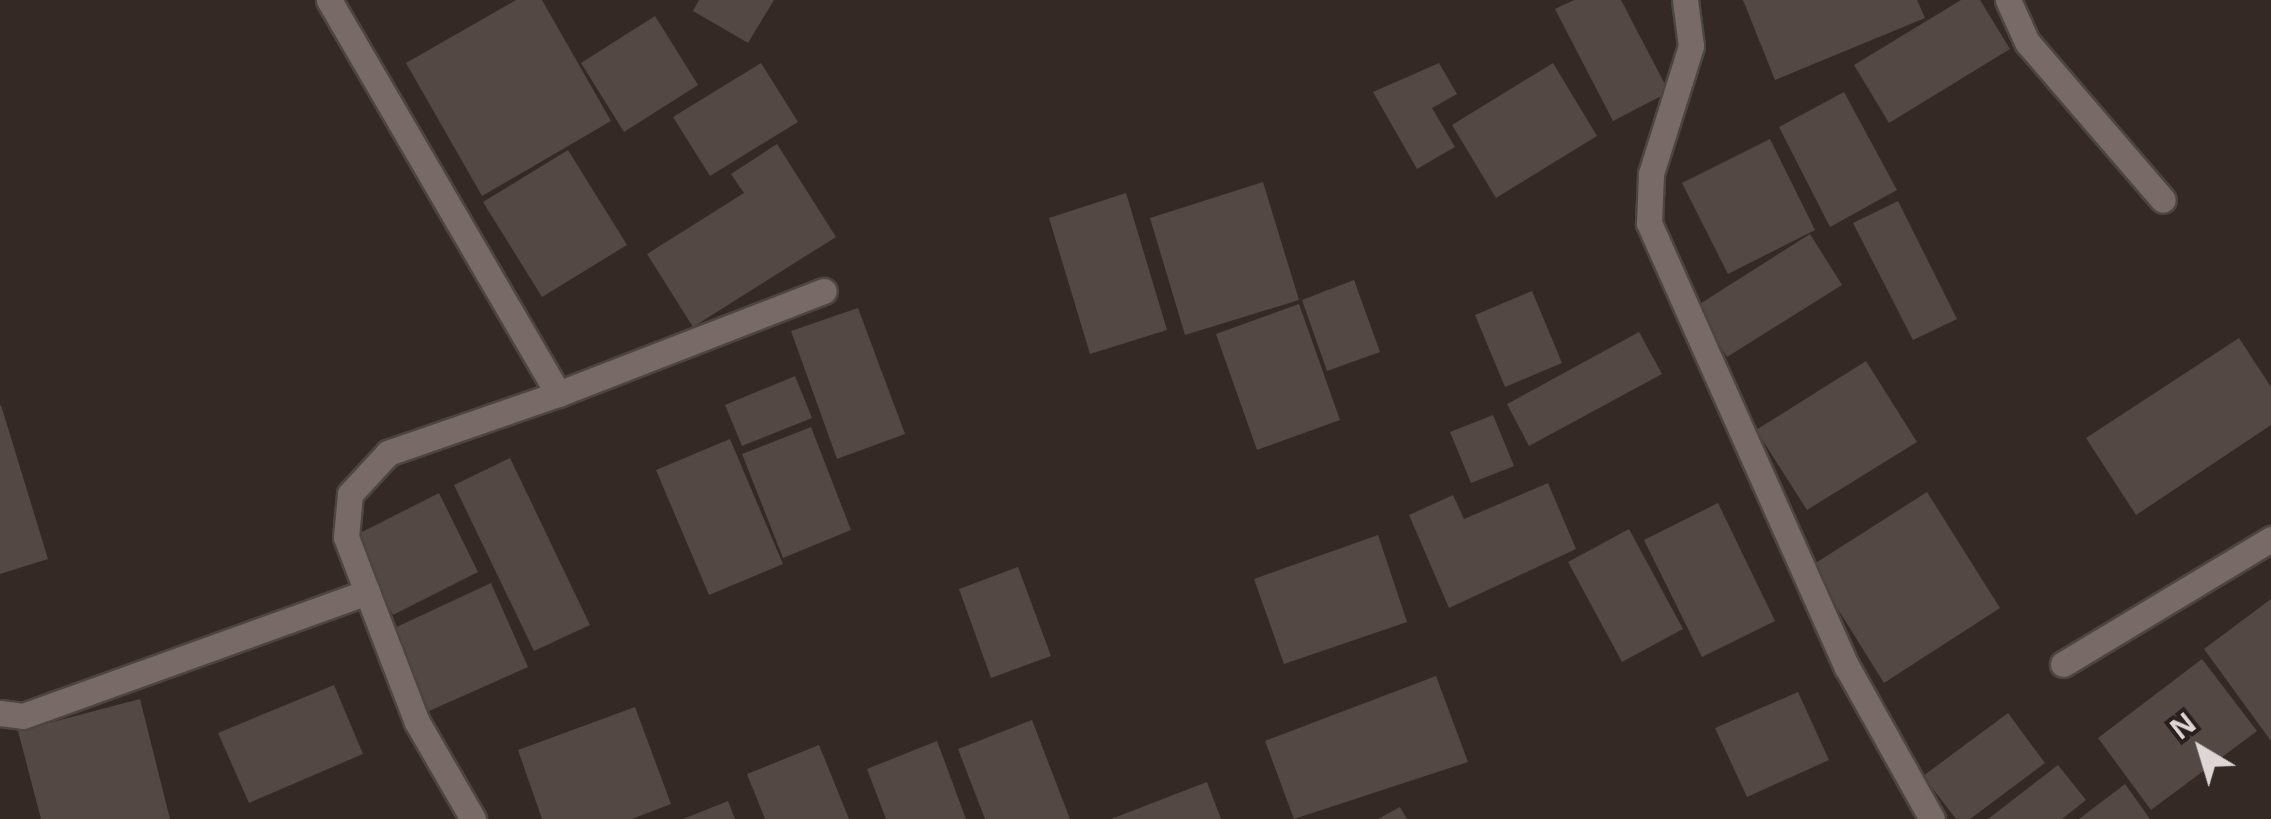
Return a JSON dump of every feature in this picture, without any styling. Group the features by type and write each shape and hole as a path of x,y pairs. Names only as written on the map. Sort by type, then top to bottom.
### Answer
{"street":[{"path":"329,0 558,394"},
{"path":"1685,0 1691,46 1651,174 1649,223 1846,667 1932,819"},
{"path":"2008,0 2028,42 2163,200"},
{"path":"473,819 417,722 346,537 350,494 364,472 388,453 558,394 824,291"},
{"path":"2063,664 2271,538"},
{"path":"0,713 23,716 367,592"}],"building":[{"path":"516,0 542,0 611,121 482,196 406,63"},
{"path":"699,0 774,0 748,43 693,11"},
{"path":"1574,0 1621,0 1669,92 1613,121 1555,9"},
{"path":"1743,0 1917,0 1925,18 1775,80"},
{"path":"1961,0 1980,0 2010,49 1889,123 1854,65"},
{"path":"655,16 698,85 624,132 581,63"},
{"path":"761,63 798,122 710,176 673,117"},
{"path":"1439,63 1457,94 1432,108 1455,147 1417,169 1373,92"},
{"path":"1553,63 1597,136 1496,198 1452,125"},
{"path":"1844,92 1897,190 1830,227 1779,127"},
{"path":"1770,139 1815,230 1728,274 1682,183"},
{"path":"777,144 836,237 693,327 647,254 744,193 731,174"},
{"path":"568,150 627,245 542,297 483,202"},
{"path":"1263,182 1299,300 1185,335 1150,218"},
{"path":"1126,193 1167,330 1090,354 1049,218"},
{"path":"1898,201 1957,319 1913,340 1853,223"},
{"path":"1810,234 1842,285 1727,357 1695,307"},
{"path":"1354,280 1380,352 1327,371 1302,300"},
{"path":"1532,291 1562,363 1505,387 1475,315"},
{"path":"1299,304 1340,420 1257,450 1216,334"},
{"path":"858,308 905,434 837,459 791,331"},
{"path":"1639,332 1662,374 1529,446 1507,404"},
{"path":"2239,338 2271,387 2271,425 2136,515 2086,438"},
{"path":"1866,361 1917,442 1807,510 1756,430"},
{"path":"795,376 812,418 742,446 725,405"},
{"path":"0,406 48,559 0,574"},
{"path":"1493,415 1514,466 1471,483 1450,432"},
{"path":"811,427 851,530 783,558 742,454"},
{"path":"730,439 783,564 709,595 656,470"},
{"path":"510,458 590,625 534,651 454,485"},
{"path":"1548,483 1576,549 1449,608 1409,515 1453,495 1464,519"},
{"path":"1927,492 2000,608 1884,683 1811,566"},
{"path":"439,493 478,572 393,615 354,536"},
{"path":"1718,503 1775,621 1702,657 1644,540"},
{"path":"1629,529 1683,629 1622,662 1568,562"},
{"path":"1378,535 1407,622 1284,664 1254,579"},
{"path":"1018,567 1051,656 991,678 959,589"},
{"path":"491,583 528,667 427,712 390,630"},
{"path":"2271,599 2271,741 2204,649"},
{"path":"2202,659 2257,731 2151,810 2098,738"},
{"path":"1436,676 1468,762 1294,819 1265,741"},
{"path":"334,685 363,754 249,803 218,733"},
{"path":"1798,692 1829,760 1747,797 1715,728"},
{"path":"140,699 170,819 41,819 18,731"},
{"path":"635,707 671,804 632,819 542,819 518,750"},
{"path":"2008,713 2045,763 1970,819 1956,819 1923,776"},
{"path":"1032,720 1070,819 985,819 958,749"},
{"path":"937,741 966,819 886,819 867,769"},
{"path":"819,745 849,819 765,819 747,774"},
{"path":"2058,765 2086,800 2062,819 1988,819"},
{"path":"1207,782 1221,819 1111,819"},
{"path":"2125,784 2150,819 2079,819"},
{"path":"728,801 735,819 683,819"},
{"path":"1400,807 1407,819 1378,819"}]}
